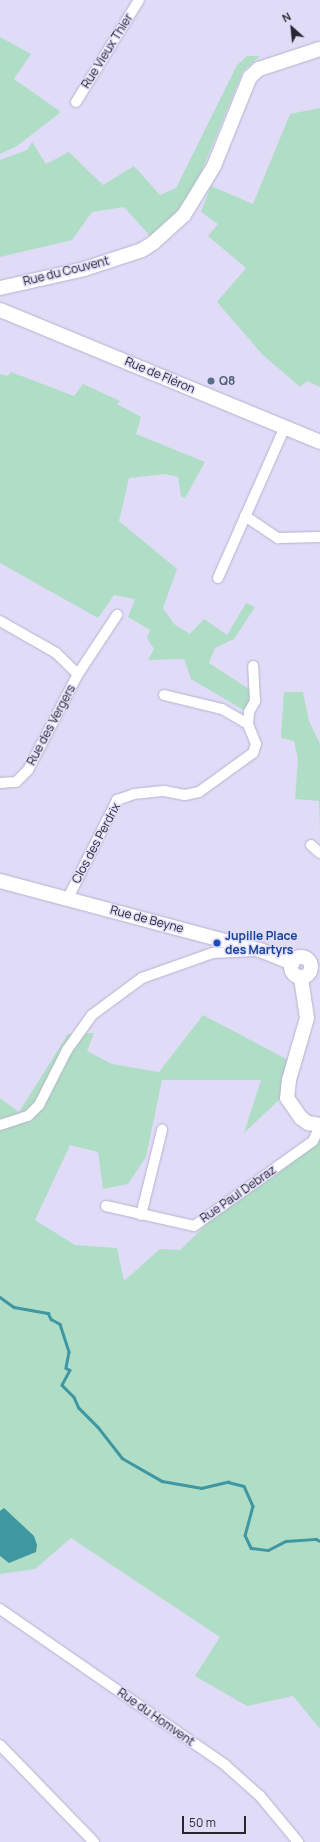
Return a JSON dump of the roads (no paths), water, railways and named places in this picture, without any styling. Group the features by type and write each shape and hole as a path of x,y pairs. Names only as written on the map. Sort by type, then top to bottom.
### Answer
{"street":[{"name":"Rue Vieux Thier","path":"76,102 138,0"},
{"name":"Rue du Couvent","path":"0,288 84,269 142,250 154,243 184,215 214,166 250,77 259,69 271,64 320,49"},
{"name":"Rue de Fléron","path":"0,310 320,442"},
{"path":"218,578 285,427"},
{"path":"245,516 278,538 320,537"},
{"name":"Rue des Vergers","path":"0,783 16,782 28,770 78,674 117,615"},
{"name":"Rue des Vergers","path":"0,621 56,653 78,674"},
{"path":"164,695 222,709 248,724 249,712 254,701 253,666"},
{"name":"Clos des Perdrix","path":"68,898 117,800 134,794 164,791 185,795 199,792 253,753 256,744 248,724"},
{"path":"311,845 320,853"},
{"name":"Rue de Beyne","path":"0,881 260,950 292,963"},
{"path":"0,1125 28,1116 39,1105 67,1050 92,1015 142,978 214,953 241,953 260,950"},
{"path":"301,956 315,961 312,969 306,977 296,977 290,969 293,960 301,956"},
{"path":"301,978 307,1018 289,1080 287,1098 301,1118 308,1123 320,1125"},
{"name":"Rue Paul Debraz","path":"106,1206 194,1226 313,1141 320,1125"},
{"path":"141,1215 162,1130"},
{"name":"Rue du Homvent","path":"0,1609 225,1765 260,1796 298,1842"},
{"path":"0,1744 94,1842"}],"waterway":[{"path":"0,1297 14,1307 48,1313 51,1319 60,1324 69,1352 66,1368 70,1370 62,1385 74,1397 79,1408 98,1427 122,1458 162,1481 201,1488 228,1482 244,1486 253,1506 245,1535 251,1548 268,1550 286,1541 316,1539 320,1541"}],"place":[{"name":"Q8","path":"211,381"},
{"name":"Jupille Place des Martyrs","path":"217,943"}]}
